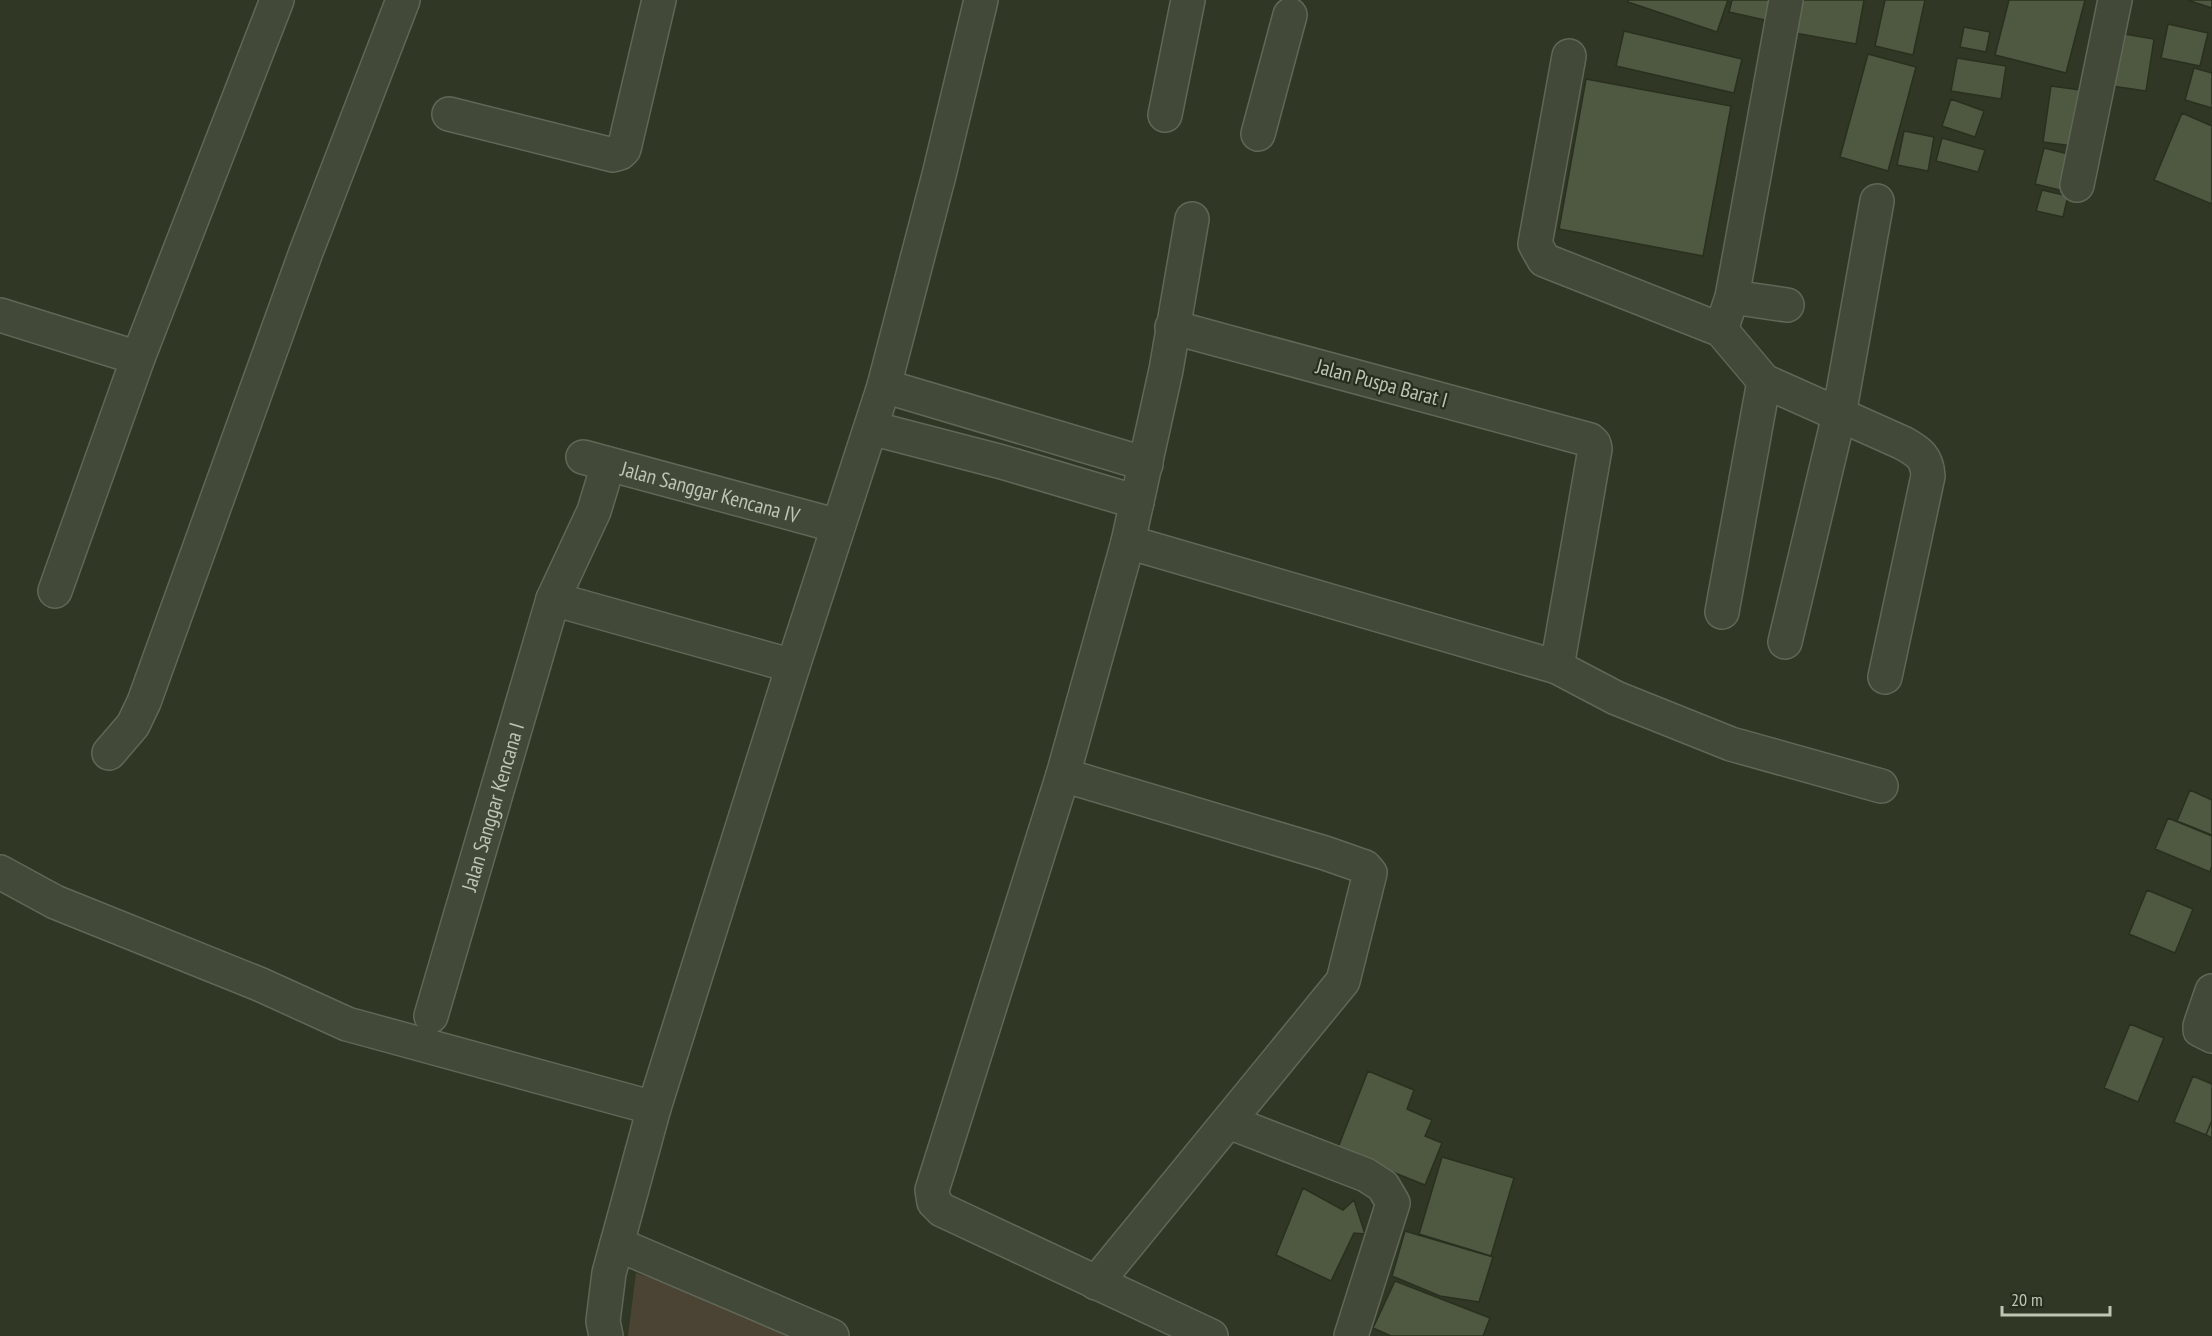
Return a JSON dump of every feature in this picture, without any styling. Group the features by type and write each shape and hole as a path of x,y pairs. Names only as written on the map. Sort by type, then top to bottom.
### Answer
{"street":[{"path":"55,591 138,358 277,0"},
{"path":"109,753 133,725 144,702 306,252 403,0"},
{"path":"449,114 613,155 620,153 624,149 659,0"},
{"path":"600,1331 609,1273 654,1108 793,666 872,428 939,175 981,0"},
{"path":"1165,115 1188,0"},
{"path":"1721,330 1732,297 1786,0"},
{"path":"2077,185 2115,0"},
{"path":"1258,134 1290,15"},
{"path":"1569,56 1535,244 1544,260 1721,330 1764,381 1904,443 1922,454 1928,464 1928,476 1885,677"},
{"path":"1785,642 1839,416 1877,201"},
{"path":"1192,219 1146,464 1128,542 1063,775 932,1190 934,1202 942,1210 1211,1336"},
{"path":"1732,297 1786,305"},
{"path":"0,315 138,358"},
{"name":"Jalan Puspa Barat I","path":"1172,327 1590,440 1595,449 1557,667"},
{"path":"1722,612 1764,381"},
{"path":"884,386 1146,464"},
{"path":"872,428 983,456 1137,502"},
{"name":"Jalan Sanggar Kencana IV","path":"595,461 838,526"},
{"name":"Jalan Sanggar Kencana I","path":"431,1016 553,599 594,511 595,461"},
{"path":"1128,542 1557,667 1616,698 1731,744 1881,786"},
{"path":"553,599 793,666"},
{"path":"1063,775 1325,853 1365,867 1370,873 1343,981 1096,1282"},
{"path":"0,872 55,902 259,984 347,1024 654,1108"},
{"path":"2212,991 2200,1030 2212,1036"},
{"path":"1229,1122 1366,1175 1383,1186 1393,1203 1351,1336"},
{"path":"617,1244 832,1336"}],"shaded area":[{"path":"636,1273 741,1308 801,1336 628,1336"}],"building":[{"path":"1629,0 1728,0 1717,32 1628,2"},
{"path":"1732,0 1773,0 1769,21 1729,12"},
{"path":"1800,0 1864,0 1856,44 1795,33"},
{"path":"1885,0 1925,0 1913,55 1875,46"},
{"path":"2009,0 2085,0 2066,73 1995,55"},
{"path":"2187,0 2212,0 2212,8"},
{"path":"2168,24 2208,33 2200,66 2161,58"},
{"path":"1964,27 1990,32 1986,52 1960,47"},
{"path":"1624,31 1742,59 1734,93 1616,66"},
{"path":"2112,32 2154,39 2146,91 2105,85"},
{"path":"1868,54 1916,67 1888,171 1840,157"},
{"path":"1957,58 2006,66 2001,99 1951,91"},
{"path":"2194,68 2212,73 2212,108 2185,100"},
{"path":"1586,79 1731,106 1703,256 1559,229"},
{"path":"2051,86 2088,91 2080,147 2043,142"},
{"path":"1951,99 1984,111 1975,137 1942,126"},
{"path":"2182,113 2212,126 2212,204 2154,180"},
{"path":"1904,131 1934,137 1928,171 1897,165"},
{"path":"1942,138 1985,150 1978,172 1936,161"},
{"path":"2044,148 2081,157 2072,193 2035,184"},
{"path":"2042,190 2068,196 2063,217 2036,211"},
{"path":"2190,790 2212,800 2212,835 2177,821"},
{"path":"2168,818 2212,836 2210,872 2155,849"},
{"path":"2147,890 2193,909 2175,953 2129,934"},
{"path":"2130,1024 2164,1038 2138,1102 2104,1088"},
{"path":"1368,1071 1414,1090 1407,1109 1432,1120 1425,1136 1442,1143 1425,1185 1337,1150"},
{"path":"2193,1076 2212,1084 2212,1120 2206,1135 2174,1122"},
{"path":"2212,1120 2212,1138 2206,1135"},
{"path":"1442,1157 1514,1178 1491,1256 1419,1234"},
{"path":"1303,1188 1343,1210 1354,1200 1365,1234 1354,1233 1331,1281 1276,1255"},
{"path":"1405,1231 1493,1257 1479,1302 1440,1296 1392,1276"},
{"path":"1395,1281 1490,1318 1483,1336 1391,1336 1373,1328"}]}
